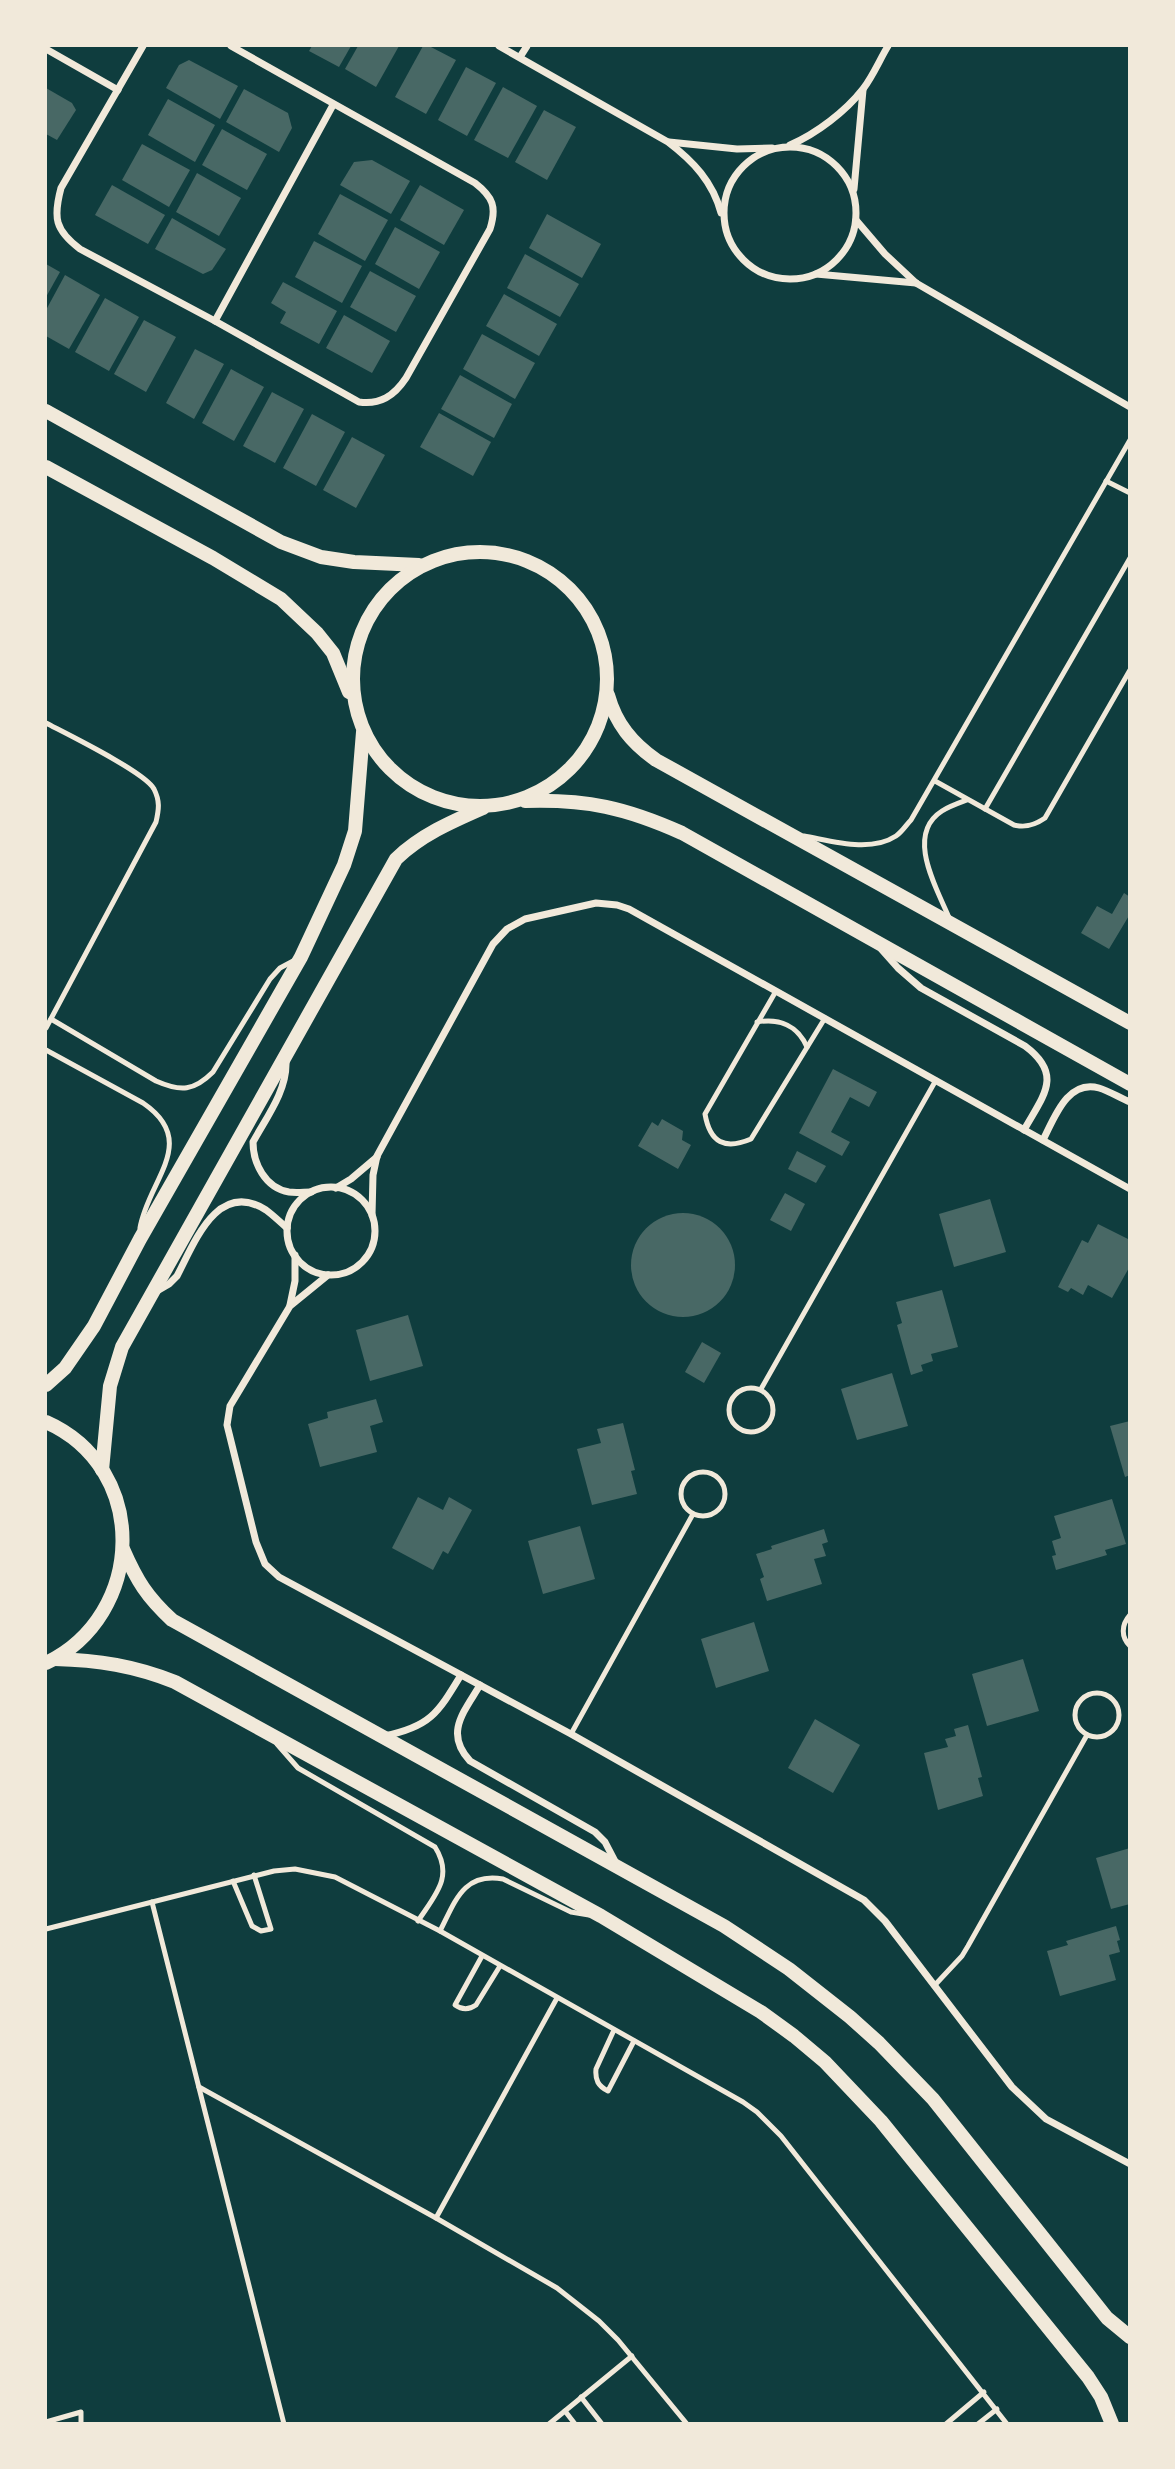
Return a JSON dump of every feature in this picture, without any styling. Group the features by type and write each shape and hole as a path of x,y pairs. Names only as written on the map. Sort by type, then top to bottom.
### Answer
{"main road":[{"path":"46,411 281,542 321,557 354,562 421,565"},
{"path":"46,467 213,558 281,599 317,633 333,653 363,732 384,764 412,788 447,803 484,807 559,800 643,816 682,834 1129,1084"},
{"path":"354,704 352,663 357,643 364,623 388,590 421,565 457,553 496,552 524,560 550,573 579,599 594,624 604,652 607,690 619,723 642,750 656,761 1129,1023"},
{"path":"517,802 545,789 569,771 588,748 601,720 607,690"},
{"path":"46,1385 65,1368 94,1326 301,957 344,864 355,831 363,732"},
{"path":"102,1470 110,1386 122,1347 396,859 412,844 433,831 484,807"},
{"path":"46,1422 72,1437 102,1470 115,1494 122,1521 123,1549 118,1582 104,1613 82,1639 50,1661"},
{"path":"123,1549 135,1576 151,1601 172,1620 378,1737 619,1868 757,1947 789,1969 860,2026 933,2099 1107,2318 1129,2337"},
{"path":"50,1661 117,1663 175,1682 601,1916 761,2012 794,2036 844,2081 881,2121 1088,2377 1101,2397 1112,2424"}],"street":[{"path":"143,46 61,188 55,209 65,238 80,249 359,402 370,404 382,400 396,393 406,378 490,229 494,217 493,201 475,183 232,46"},
{"path":"499,46 668,142 689,158 710,184 733,247 748,264 769,276 792,279 815,274 831,266 852,237 856,220 853,193 863,89"},
{"path":"520,57 527,46"},
{"path":"786,146 809,137 863,89 888,46"},
{"path":"46,49 118,90"},
{"path":"215,321 333,105"},
{"path":"668,142 737,149 786,146 804,148 820,153 834,164 846,177 853,193"},
{"path":"724,225 725,199 735,175 753,157 777,147"},
{"path":"856,220 885,254 916,283 1129,407"},
{"path":"815,274 916,283"},
{"path":"336,1188 365,1169 377,1156 493,944 507,929 525,919 596,903 617,905 776,990 1129,1189"},
{"path":"872,939 920,988 1025,1046 1039,1057 1047,1073 1046,1091 1024,1130"},
{"path":"285,1058 286,1075 283,1085 253,1142 253,1153 261,1173 277,1188 287,1192 336,1188 358,1196 372,1215"},
{"path":"1043,1140 1065,1099 1077,1090 1099,1088 1129,1102"},
{"path":"312,1192 295,1207 287,1228 290,1247 304,1265 315,1272 328,1275 353,1270 363,1262 374,1240 372,1185 377,1156"},
{"path":"150,1294 169,1284 177,1276 207,1219 216,1210 240,1203 253,1205 265,1209 287,1228"},
{"path":"295,1255 295,1281 290,1306 230,1406 227,1425 256,1542 265,1564 279,1577 571,1734 864,1900 885,1921 1012,2087 1032,2108 1046,2119 1129,2164"},
{"path":"290,1306 328,1275"},
{"path":"378,1737 417,1727 432,1717 444,1704 461,1675"},
{"path":"480,1685 459,1721 456,1732 462,1752 470,1761 595,1832 605,1842 619,1868"}],"lane":[{"path":"790,834 852,844 878,844 897,835 911,820 1129,440"},
{"path":"1107,481 1129,493"},
{"path":"985,809 1129,558"},
{"path":"935,782 1014,825 1023,827 1037,824 1045,818 1129,670"},
{"path":"46,723 138,775 153,786 160,804 156,821 46,1028"},
{"path":"951,923 930,872 924,840 940,812 967,800"},
{"path":"51,1019 156,1082 171,1088 187,1088 202,1083 213,1072 271,979 280,968 301,957"},
{"path":"776,990 705,1114 708,1130 718,1142 735,1146 751,1139 825,1018"},
{"path":"757,1023 767,1020 787,1024 799,1034 807,1048"},
{"path":"46,1049 143,1103 156,1112 165,1124 170,1139 170,1154 145,1211 140,1240"},
{"path":"761,1389 936,1080"},
{"path":"750,1387 761,1389 770,1397 774,1408 772,1420 764,1429 753,1433 742,1430 732,1423 729,1412 731,1400 738,1391 750,1387"},
{"path":"701,1471 713,1473 722,1481 726,1492 724,1504 716,1513 705,1517 693,1514 684,1506 680,1495 682,1484 690,1475 701,1471"},
{"path":"571,1734 693,1514"},
{"path":"1129,1615 1122,1632 1129,1646"},
{"path":"1095,1692 1107,1694 1116,1702 1120,1713 1118,1725 1110,1734 1099,1738 1087,1735 1078,1727 1074,1716 1076,1705 1084,1696 1095,1692"},
{"path":"272,1735 283,1753 298,1768 435,1847 443,1859 444,1873 440,1887 418,1921"},
{"path":"934,1986 968,1947 1087,1735"},
{"path":"46,1928 254,1875 295,1869 335,1877 440,1931 757,2112 781,2136 1007,2424"},
{"path":"233,1881 252,1926 266,1931 271,1929 254,1875"},
{"path":"440,1931 458,1895 467,1885 490,1877 503,1879 571,1912 601,1916"},
{"path":"152,1902 284,2424"},
{"path":"482,1956 455,2005 460,2008 476,2005 500,1966"},
{"path":"436,2218 557,1998"},
{"path":"614,2030 596,2068 595,2076 597,2082 608,2091 634,2041"},
{"path":"199,2087 557,2288 599,2320 687,2424"},
{"path":"549,2424 632,2356"},
{"path":"947,2424 984,2392"},
{"path":"581,2397 602,2424"},
{"path":"978,2424 997,2409"},
{"path":"565,2411 575,2424"},
{"path":"46,2422 81,2412 81,2424"}],"building":[{"path":"312,46 351,46 339,67 309,51"},
{"path":"358,46 399,46 376,87 345,69"},
{"path":"423,46 429,46 456,60 426,114 395,97"},
{"path":"189,60 238,86 220,119 166,88 179,65"},
{"path":"466,67 496,83 467,136 438,120"},
{"path":"503,87 537,106 508,158 474,140"},
{"path":"46,88 72,103 76,110 57,140 46,134"},
{"path":"244,89 288,113 292,128 279,152 226,122"},
{"path":"168,99 215,125 195,162 148,135"},
{"path":"544,110 576,127 547,180 515,162"},
{"path":"222,129 267,154 247,190 202,165"},
{"path":"142,144 190,170 169,207 122,180"},
{"path":"372,160 410,181 391,214 340,185 354,162"},
{"path":"197,173 241,198 219,236 176,212"},
{"path":"112,185 165,215 148,244 95,215"},
{"path":"420,185 464,210 444,245 400,220"},
{"path":"340,194 388,220 365,261 318,234"},
{"path":"547,214 601,244 582,278 529,248"},
{"path":"172,218 226,249 212,270 203,274 155,249"},
{"path":"395,227 440,252 419,289 375,264"},
{"path":"314,241 362,266 342,303 295,277"},
{"path":"525,254 579,284 560,317 507,288"},
{"path":"46,264 60,272 46,297"},
{"path":"370,271 416,296 396,332 350,307"},
{"path":"65,275 100,295 69,349 46,336 46,310"},
{"path":"283,282 337,311 319,344 280,323 286,312 271,303"},
{"path":"504,294 557,324 539,356 486,326"},
{"path":"105,298 139,317 109,371 75,352"},
{"path":"344,315 390,341 372,373 326,348"},
{"path":"144,320 176,337 146,392 114,374"},
{"path":"482,334 535,363 515,399 463,369"},
{"path":"195,349 224,364 194,419 166,403"},
{"path":"231,369 264,387 234,441 202,423"},
{"path":"460,375 512,404 494,438 441,409"},
{"path":"272,392 304,409 275,463 243,446"},
{"path":"439,413 491,442 473,476 420,447"},
{"path":"312,414 345,432 316,486 283,468"},
{"path":"352,437 385,455 356,508 323,490"},
{"path":"1124,893 1130,897 1130,914 1109,949 1081,933 1097,906 1112,914"},
{"path":"833,1069 877,1092 869,1107 850,1097 831,1132 850,1142 842,1156 799,1133"},
{"path":"662,1119 683,1131 682,1140 691,1145 678,1169 638,1146 652,1122 658,1126"},
{"path":"797,1151 826,1166 816,1183 788,1169"},
{"path":"785,1193 805,1204 791,1231 770,1220"},
{"path":"990,1199 1006,1252 954,1267 939,1214"},
{"path":"683,1213 703,1217 720,1228 731,1245 735,1265 731,1285 720,1302 703,1313 683,1317 663,1313 646,1302 635,1285 631,1265 635,1245 646,1228 663,1217"},
{"path":"1098,1224 1130,1240 1130,1266 1112,1298 1088,1285 1083,1295 1071,1288 1068,1292 1058,1287 1082,1240 1088,1243"},
{"path":"942,1290 958,1347 931,1354 933,1361 921,1365 923,1371 911,1375 897,1325 902,1323 896,1302"},
{"path":"408,1315 423,1366 370,1381 356,1330"},
{"path":"702,1342 721,1353 704,1383 685,1372"},
{"path":"892,1373 908,1426 857,1440 841,1389"},
{"path":"376,1399 383,1422 370,1426 377,1452 320,1467 308,1424 328,1418 327,1412"},
{"path":"1130,1421 1130,1475 1125,1477 1110,1426"},
{"path":"623,1423 635,1470 631,1471 637,1494 592,1505 577,1449 601,1443 597,1429"},
{"path":"418,1497 443,1510 449,1497 472,1510 448,1554 443,1551 433,1570 392,1548"},
{"path":"1112,1499 1126,1544 1105,1550 1107,1555 1056,1570 1052,1541 1061,1538 1054,1516"},
{"path":"580,1526 595,1579 543,1594 528,1541"},
{"path":"824,1529 828,1542 822,1544 826,1556 814,1559 822,1584 767,1601 760,1579 764,1577 756,1554 772,1549 771,1546"},
{"path":"754,1622 769,1671 716,1688 701,1639"},
{"path":"1023,1659 1039,1711 987,1726 972,1674"},
{"path":"815,1719 860,1745 833,1793 788,1768"},
{"path":"968,1725 982,1777 978,1778 983,1796 938,1810 924,1753 948,1747 945,1739 956,1736 954,1729"},
{"path":"1130,1848 1130,1904 1111,1909 1096,1858"},
{"path":"1116,1926 1120,1952 1109,1955 1116,1980 1060,1996 1047,1951 1068,1945 1066,1941"}]}
